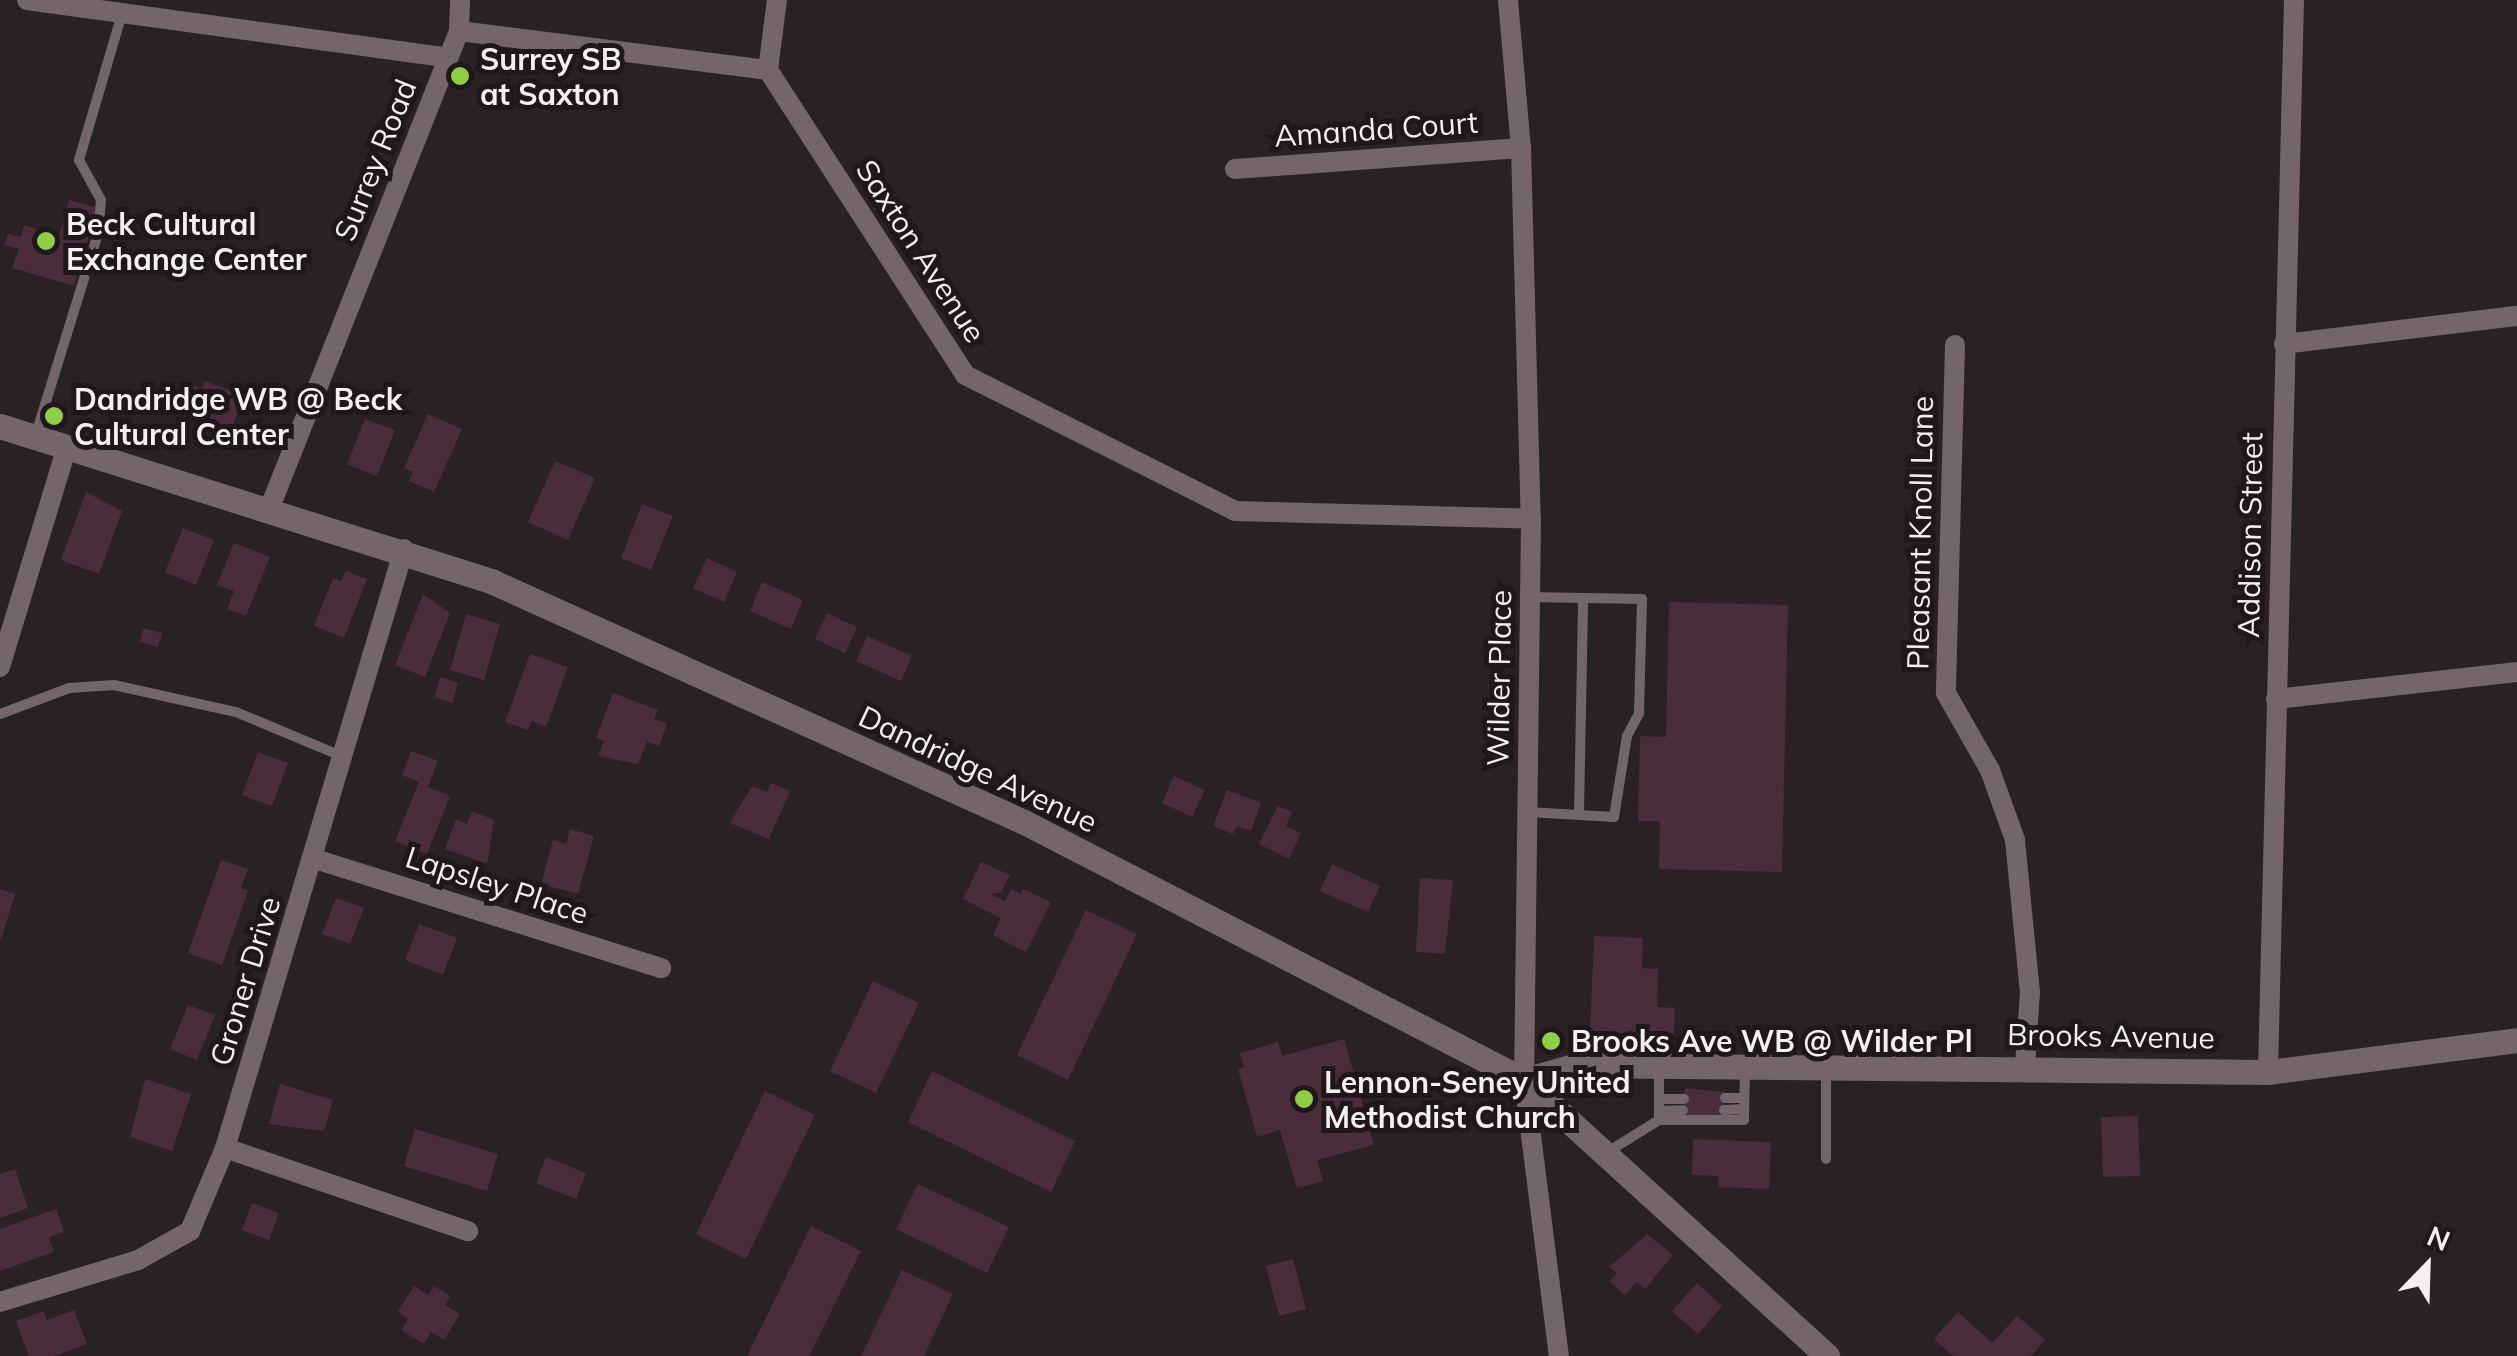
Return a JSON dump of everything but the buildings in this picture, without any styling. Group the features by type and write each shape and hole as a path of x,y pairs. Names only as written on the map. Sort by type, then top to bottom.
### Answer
{"street":[{"path":"27,0 448,58"},
{"name":"Surrey Road","path":"270,507 448,58 458,31 460,0"},
{"path":"458,31 768,70 778,0"},
{"name":"Wilder Place","path":"1508,0 1521,148 1531,519 1524,1080 1559,1356"},
{"name":"Addison Street","path":"2268,1072 2294,0"},
{"name":"Saxton Avenue","path":"768,70 966,375 1236,511 1531,519"},
{"name":"Amanda Court","path":"1235,169 1521,148"},
{"path":"2284,344 2517,316"},
{"name":"Pleasant Knoll Lane","path":"1955,345 1946,693 1990,770 2015,840 2030,992 2024,1066"},
{"name":"Dandridge Avenue","path":"0,426 404,549 491,582 1024,822 1218,933 1524,1080 1828,1356"},
{"path":"0,667 67,447"},
{"name":"Groner Drive","path":"0,1302 138,1260 190,1232 224,1148 315,859 404,549"},
{"path":"2276,699 2517,672"},
{"name":"Lapsley Place","path":"315,859 661,968"},
{"name":"Brooks Avenue","path":"1524,1080 1577,1065 2024,1066 2268,1072 2517,1040"},
{"path":"224,1148 468,1231"}],"lane":[{"path":"35,436 98,234 101,200 79,160 122,13"},
{"path":"1528,812 1614,817 1627,736 1639,713 1642,599 1530,598"},
{"path":"1579,814 1583,598"},
{"path":"0,714 70,688 114,685 236,712 342,756"},
{"path":"1659,1065 1659,1110"},
{"path":"1659,1110 1744,1120 1745,1066"},
{"path":"1826,1066 1826,1159"},
{"path":"1605,1154 1659,1110 1684,1104"},
{"path":"1724,1104 1744,1104"}],"place":[{"name":"Surrey SB at Saxton","path":"460,76"},
{"name":"Beck Cultural Exchange Center","path":"46,241"},
{"name":"Dandridge WB @ Beck Cultural Center","path":"54,416"},
{"name":"Brooks Ave WB @ Wilder Pl","path":"1551,1041"},
{"name":"Lennon-Seney United Methodist Church","path":"1304,1099"}]}
